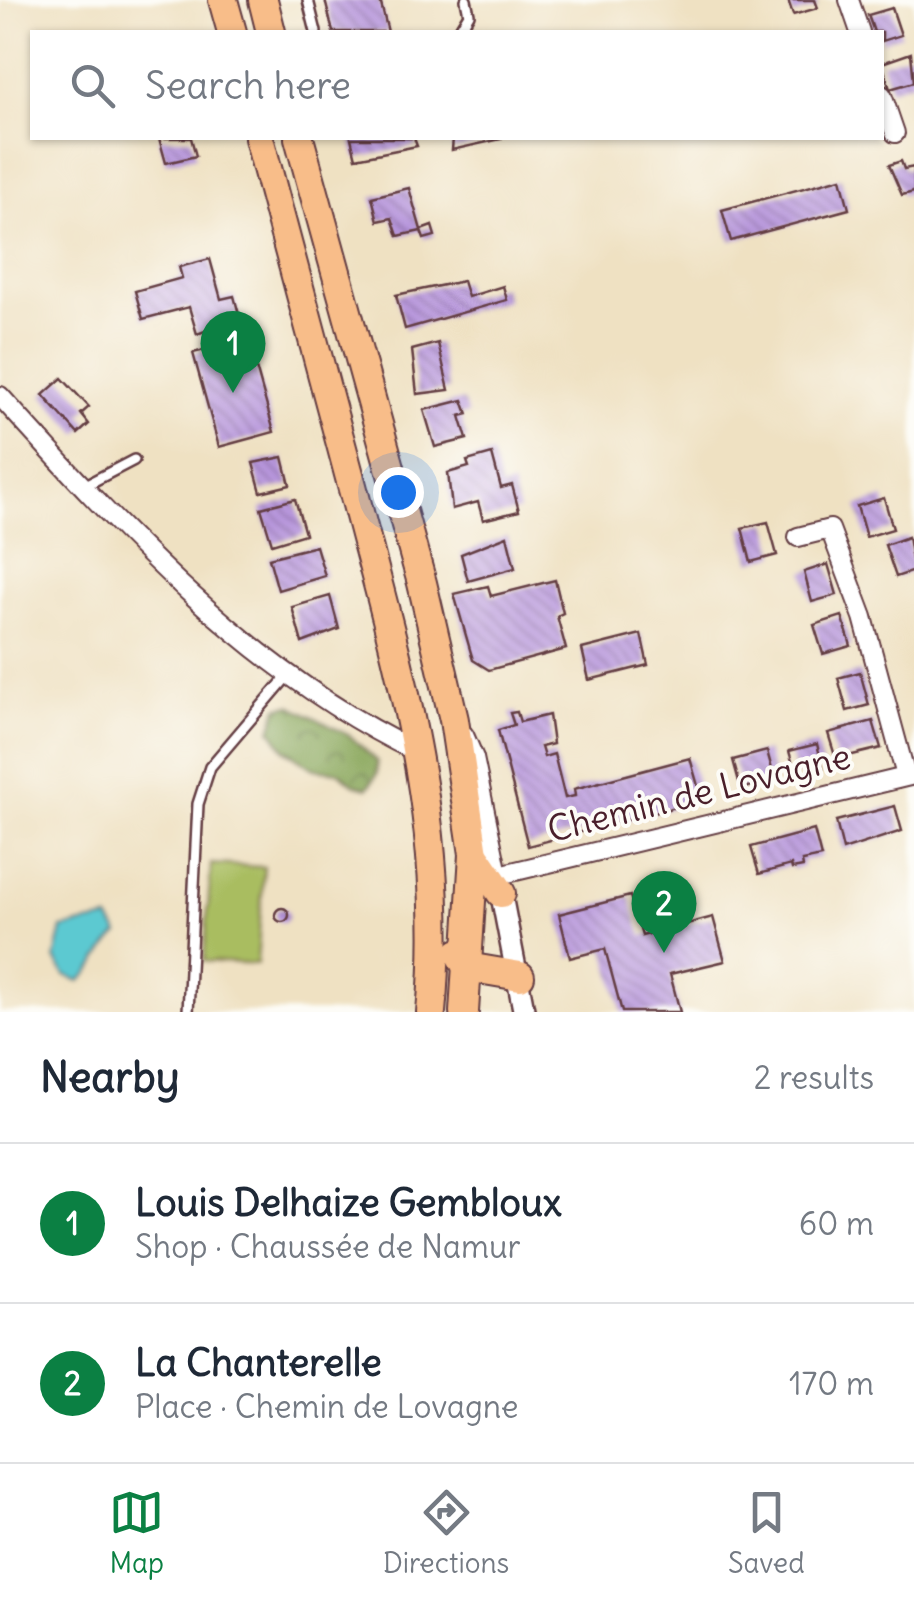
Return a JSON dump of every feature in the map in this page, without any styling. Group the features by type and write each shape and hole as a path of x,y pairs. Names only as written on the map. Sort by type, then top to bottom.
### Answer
{"main road":[{"path":"223,0 231,30"},
{"path":"263,0 271,30"},
{"path":"261,140 387,620 428,805 435,908 431,1012"},
{"path":"300,140 450,702 474,854 464,1012"},
{"path":"474,854 500,884"},
{"path":"435,908 467,968"},
{"path":"467,968 520,976"}],"street":[{"path":"849,0 859,30"},
{"path":"884,102 895,133"},
{"path":"0,396 203,609 358,724 417,752"},
{"path":"798,537 830,529 862,617 910,775"},
{"path":"450,702 474,758 520,976 524,1012"},
{"name":"Chemin de Lovagne","path":"500,884 717,820 910,775"}],"lane":[{"path":"308,0 316,30"},
{"path":"459,30 469,14 466,0"},
{"path":"84,486 134,460"},
{"path":"188,1012 198,804 210,768 290,673"}],"green space":[{"path":"291,705 350,736 377,761 377,774 368,788 353,784 339,772 314,769 285,750 271,730 278,707"},
{"path":"211,864 264,867 257,964 204,961"}],"water":[{"path":"109,919 119,934 91,970 80,981 65,975 55,959 62,928"}],"building":[{"path":"325,0 380,0 388,30 332,30"},
{"path":"788,0 815,0 818,8 793,15"},
{"path":"892,8 901,35 884,40 884,30 873,30 868,15"},
{"path":"911,53 914,82 890,89 884,62"},
{"path":"160,140 192,140 196,156 166,163"},
{"path":"352,140 415,140 417,146 356,158"},
{"path":"453,140 497,140 452,150"},
{"path":"901,161 904,169 914,167 914,192 902,195 889,165"},
{"path":"841,178 849,209 731,241 722,210"},
{"path":"409,188 421,230 432,226 435,236 424,239 421,231 398,236 392,218 378,221 372,197"},
{"path":"210,259 221,299 234,296 240,318 197,334 189,307 143,319 135,291 182,278 179,267"},
{"path":"463,281 468,297 503,286 507,300 405,329 396,295"},
{"path":"248,339 274,432 219,447 193,353"},
{"path":"438,343 449,390 417,394 412,350"},
{"path":"62,378 89,407 81,414 89,424 78,434 43,395"},
{"path":"463,400 468,414 460,416 467,439 435,447 424,410"},
{"path":"492,454 501,488 512,485 519,511 483,520 478,502 452,509 448,473 469,467 467,461"},
{"path":"283,457 290,485 261,492 253,463"},
{"path":"884,498 893,529 866,537 857,506"},
{"path":"295,499 305,534 272,544 261,508"},
{"path":"768,522 777,555 751,562 742,528"},
{"path":"507,536 515,568 468,581 461,554"},
{"path":"908,537 914,571 896,577 885,545"},
{"path":"316,546 325,576 278,590 269,558"},
{"path":"828,564 837,595 812,602 804,572"},
{"path":"555,580 563,613 557,616 566,649 489,670 473,660 454,594 488,586 491,596"},
{"path":"330,596 339,629 302,643 292,607"},
{"path":"842,616 851,646 823,654 814,625"},
{"path":"641,634 648,665 589,680 582,649"},
{"path":"860,672 869,705 847,711 838,678"},
{"path":"517,712 520,722 549,715 553,744 541,747 544,757 554,754 565,798 575,796 574,789 690,758 702,800 528,846 498,730 514,725 510,713"},
{"path":"873,721 881,748 836,759 828,733"},
{"path":"817,744 823,768 796,775 789,751"},
{"path":"767,751 775,780 741,789 733,760"},
{"path":"895,806 902,831 843,850 836,821"},
{"path":"814,830 821,857 802,861 803,867 792,869 791,865 759,874 751,847"},
{"path":"630,896 642,936 713,917 725,961 670,974 680,1012 622,1012 605,949 570,958 559,914"},
{"path":"282,908 289,915 282,922 275,915"}],"place":[{"name":"Louis Delhaize Gembloux","path":"233,393"},
{"name":"La Chanterelle","path":"664,953"}]}
